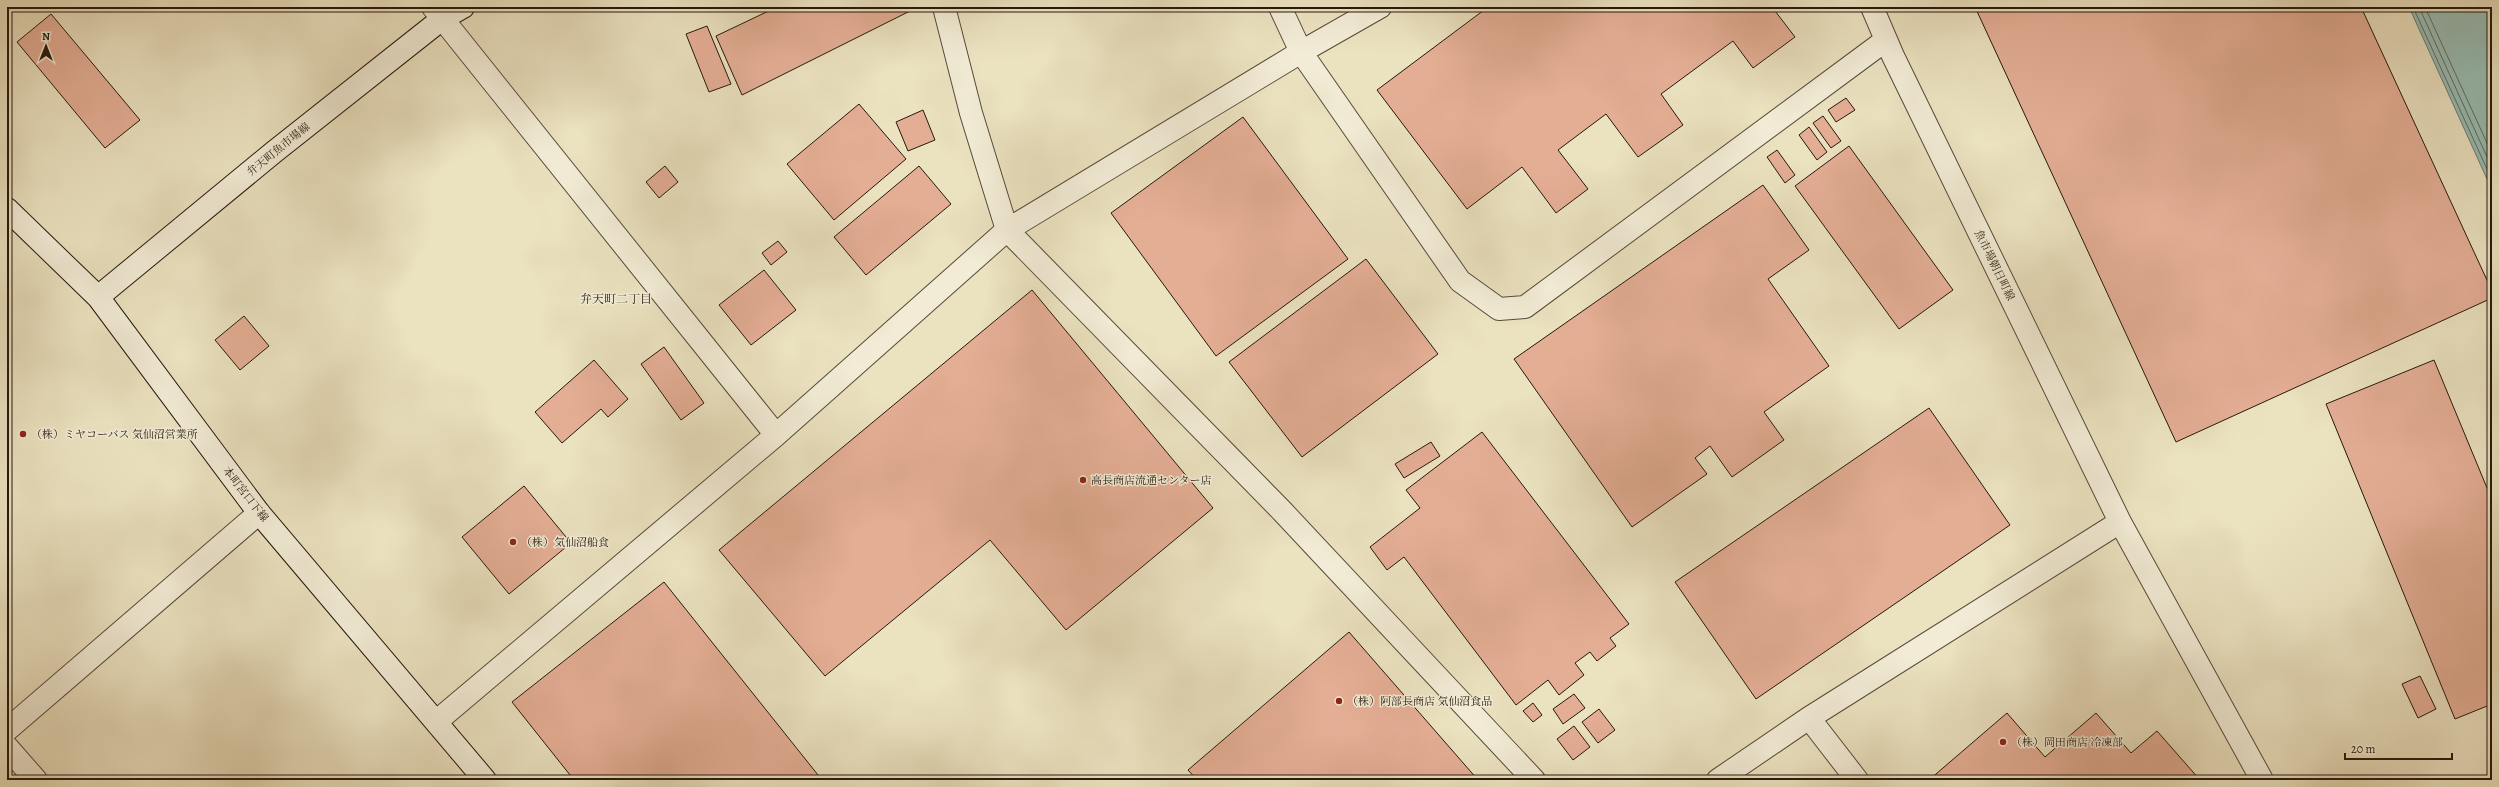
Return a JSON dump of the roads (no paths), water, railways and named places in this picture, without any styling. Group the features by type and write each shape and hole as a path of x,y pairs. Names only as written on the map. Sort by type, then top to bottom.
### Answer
{"street":[{"name":"弁天町魚市場線","path":"98,297 274,152 438,13 463,7"},
{"path":"944,7 971,113 1007,230 1283,512 1534,780"},
{"path":"1280,7 1301,52 1460,281 1499,309 1525,307 1886,40"},
{"path":"437,721 776,435 1007,230 1301,52 1380,7"},
{"name":"魚市場朝日町線","path":"1872,7 1886,40 2120,522 2262,780"},
{"path":"438,13 776,435"},
{"name":"本町宮口下線","path":"7,209 98,297 259,514 437,721 485,780"},
{"path":"7,730 259,514"},
{"path":"1718,780 1809,718 2120,522"},
{"path":"1809,718 1857,780"},
{"path":"7,747 36,780"}],"water":[{"path":"2409,7 2492,7 2492,190"}],"place":[{"name":"（株）ミヤコーバス 気仙沼営業所","path":"23,434"},
{"name":"高長商店流通センター店","path":"1083,480"},
{"name":"（株）気仙沼船食","path":"513,542"},
{"name":"（株）阿部長商店 気仙沼食品","path":"1339,701"},
{"name":"（株）岡田商店 冷凍部","path":"2003,742"}],"district":[{"name":"弁天町二丁目","path":"616,299"}]}
